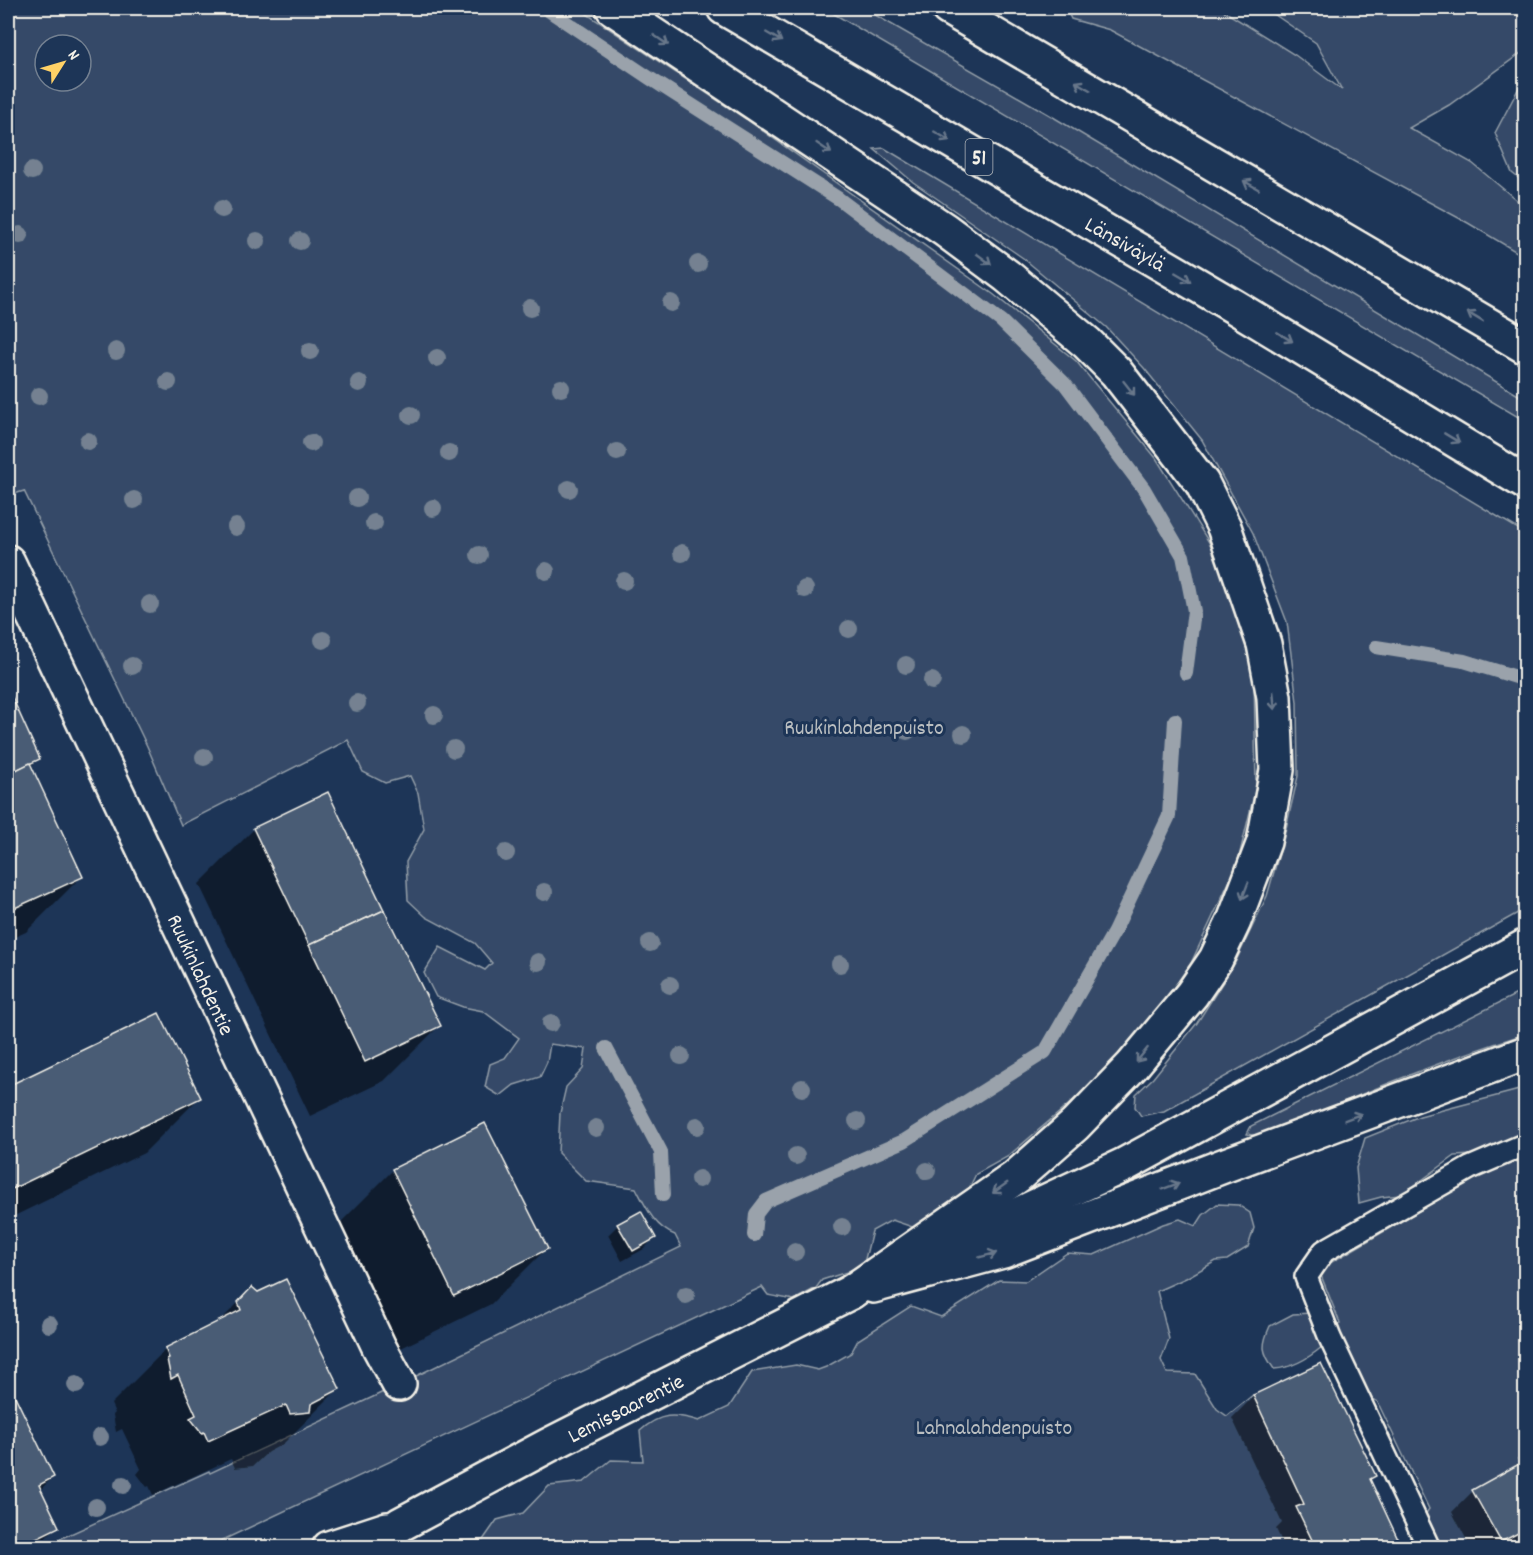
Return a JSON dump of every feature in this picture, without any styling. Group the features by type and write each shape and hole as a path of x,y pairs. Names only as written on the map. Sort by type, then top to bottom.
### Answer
{"main road":[{"path":"613,8 945,230 1007,276 1087,344 1116,372 1202,483 1224,527 1264,644 1274,697 1277,770 1264,842 1234,921 1216,959 1192,994 1132,1066 1074,1125 1016,1177 851,1292"},
{"name":"Länsiväylä","path":"724,8 1235,307 1526,483"},
{"path":"948,8 1526,347"},
{"name":"Ruukinlahdentie","path":"8,562 379,1347 399,1384"},
{"path":"851,1292 1125,1165 1526,946"},
{"path":"851,1292 1003,1251 1388,1103 1526,1053"},
{"name":"Lemissaarentie","path":"367,1548 400,1524 549,1445 851,1292"},
{"name":"Lemissaarentie","path":"329,1548 400,1524"}],"lane":[{"path":"1429,1548 1330,1338 1306,1277 1324,1251 1470,1168 1526,1144"}],"green space":[{"name":"Ruukinlahdenpuisto","path":"8,8 578,8 746,119 993,294 1076,361 1156,458 1212,547 1243,612 1254,676 1256,787 1237,865 1191,963 1134,1044 1007,1157 976,1174 960,1207 924,1231 892,1220 872,1231 864,1263 847,1272 822,1280 816,1288 794,1300 768,1295 762,1287 208,1547 42,1547 209,1471 210,1473 373,1397 681,1247 675,1235 661,1227 651,1216 636,1188 586,1181 558,1153 560,1113 566,1087 583,1069 586,1049 550,1044 547,1062 540,1077 514,1085 500,1096 485,1087 490,1064 505,1058 519,1038 483,1011 463,1007 436,997 424,973 440,947 485,970 492,963 475,943 426,917 408,900 406,862 424,829 418,793 410,776 385,783 363,772 348,740 181,825 147,746 24,491 8,496"},
{"path":"824,8 863,8 1048,114 1525,399 1525,421"},
{"path":"1066,8 1219,8 1295,55 1342,90 1316,43 1265,8 1525,8 1525,50 1449,105 1409,128 1472,163 1525,207 1525,257 1468,223 1110,30 1071,19"},
{"path":"1525,76 1525,183 1512,173 1495,133"},
{"path":"884,148 1525,533 1525,909 1164,1111 1141,1116 1135,1107 1136,1094 1153,1078 1197,1023 1235,963 1267,896 1284,837 1298,776 1297,702 1287,622 1253,533 1202,440 1144,368 1106,327 1023,258 913,182 874,149"},
{"path":"1525,990 1525,1034 1425,1069 1262,1137 1247,1134 1251,1126"},
{"path":"1525,1086 1525,1152 1512,1144 1473,1155 1455,1156 1401,1195 1359,1203 1356,1168 1365,1138 1420,1116 1519,1090"},
{"path":"1525,1154 1525,1547 1413,1547 1409,1539 1429,1509 1377,1401 1368,1398 1333,1331 1340,1323 1320,1273 1330,1263 1487,1171"},
{"name":"Lahnalahdenpuisto","path":"1217,1204 1238,1205 1250,1213 1254,1228 1248,1247 1227,1260 1216,1261 1157,1291 1169,1339 1161,1360 1167,1373 1195,1374 1217,1409 1227,1416 1253,1395 1304,1504 1297,1507 1316,1547 456,1548 461,1541 483,1540 497,1520 523,1513 549,1486 584,1482 611,1460 643,1461 640,1431 647,1425 668,1416 699,1421 729,1407 752,1372 796,1365 818,1370 851,1353 858,1340 911,1306 941,1317 999,1280 1026,1281 1067,1253 1094,1255 1163,1224 1180,1219 1196,1226 1203,1215"},
{"path":"1312,1313 1323,1346 1300,1362 1274,1369 1264,1349 1270,1326 1293,1314"}],"building":[{"path":"8,688 40,759 8,774"},
{"path":"30,763 83,877 8,911 8,774"},
{"path":"328,792 384,910 309,945 253,828"},
{"path":"384,910 441,1026 365,1062 309,945"},
{"path":"159,1013 201,1098 8,1191 8,1086"},
{"path":"485,1123 548,1249 454,1296 392,1169"},
{"path":"641,1211 656,1238 633,1251 617,1224"},
{"path":"286,1279 340,1389 311,1404 310,1412 290,1414 286,1405 208,1441 204,1432 202,1433 190,1418 196,1415 178,1375 171,1379 167,1359 169,1358 165,1348 241,1310 238,1302 252,1287 258,1292"},
{"path":"1321,1363 1376,1476 1370,1479 1402,1548 1316,1548 1296,1507 1304,1504 1253,1395"},
{"path":"15,1396 54,1477 39,1485 59,1527 16,1548 11,1548 8,1541 8,1400"},
{"path":"1526,1454 1526,1529 1501,1542 1472,1490 1521,1463 1518,1459"}],"waterway":[{"path":"545,8 839,199 1001,321 1065,384 1144,489 1183,556 1194,611 1186,673"},
{"path":"1376,647 1464,661 1526,680"},
{"path":"754,1235 756,1214 766,1201 904,1141 1045,1052 1114,932 1169,816 1175,720"},
{"path":"606,1048 661,1152 663,1195"}]}
